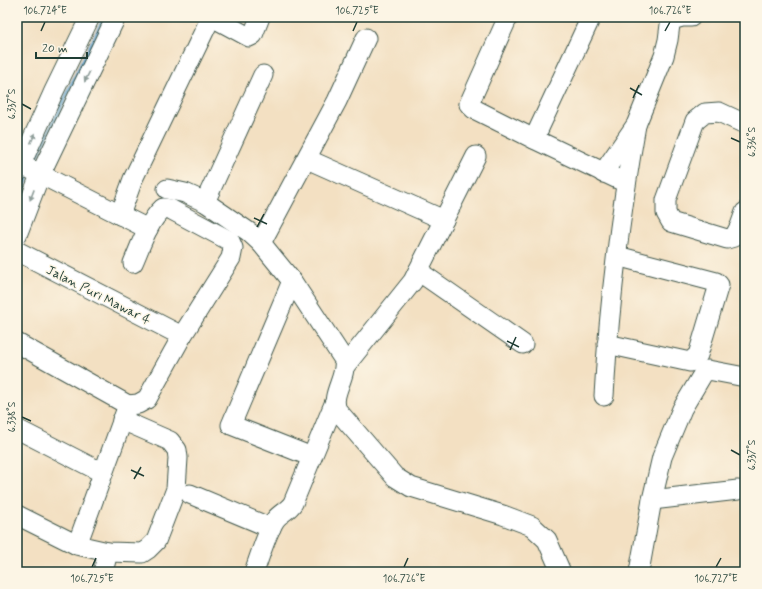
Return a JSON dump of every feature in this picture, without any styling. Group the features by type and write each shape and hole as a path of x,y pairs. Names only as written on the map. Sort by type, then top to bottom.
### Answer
{"street":[{"path":"28,170 116,17"},
{"path":"120,215 133,179 212,17 249,37 254,34 260,17"},
{"path":"508,17 469,104 474,109 626,183"},
{"path":"534,139 591,17"},
{"path":"604,396 607,344 617,256 626,183 636,125 664,56 671,19 691,17"},
{"path":"17,235 28,170 54,91 87,18"},
{"path":"261,243 337,101 366,38"},
{"path":"205,202 262,76"},
{"path":"745,124 719,112 705,113 695,121 666,200 666,213 671,222 727,239 734,237 745,212"},
{"path":"603,173 636,125"},
{"path":"345,366 413,281 476,156"},
{"path":"307,158 444,220"},
{"path":"28,170 148,229"},
{"path":"170,209 172,190 205,202 249,232 261,243 292,281 344,360 344,372 334,404 293,503 288,510 278,518 271,528 254,572"},
{"path":"77,545 125,413 147,399 182,336 231,258 233,248 230,241 170,209 163,208 158,212 148,229 133,263"},
{"name":"Jalan Puri Mawar 4","path":"17,252 182,336"},
{"path":"607,344 690,362 698,355 719,285 716,282 617,256"},
{"path":"418,271 523,344"},
{"path":"292,281 231,425 312,457"},
{"path":"17,343 170,441 177,450 178,458 176,489 156,541 142,553 108,552 77,545 17,515"},
{"path":"639,572 652,500 662,457 682,408 704,372 708,370 745,377"},
{"path":"334,404 337,410 395,477 411,487 503,515 532,526 547,540 561,572"},
{"path":"17,429 103,473"},
{"path":"652,500 738,490"},
{"path":"190,494 271,528"},
{"path":"103,572 108,552"}],"waterway":[{"path":"32,166 105,17"},
{"path":"17,204 29,173"}]}
